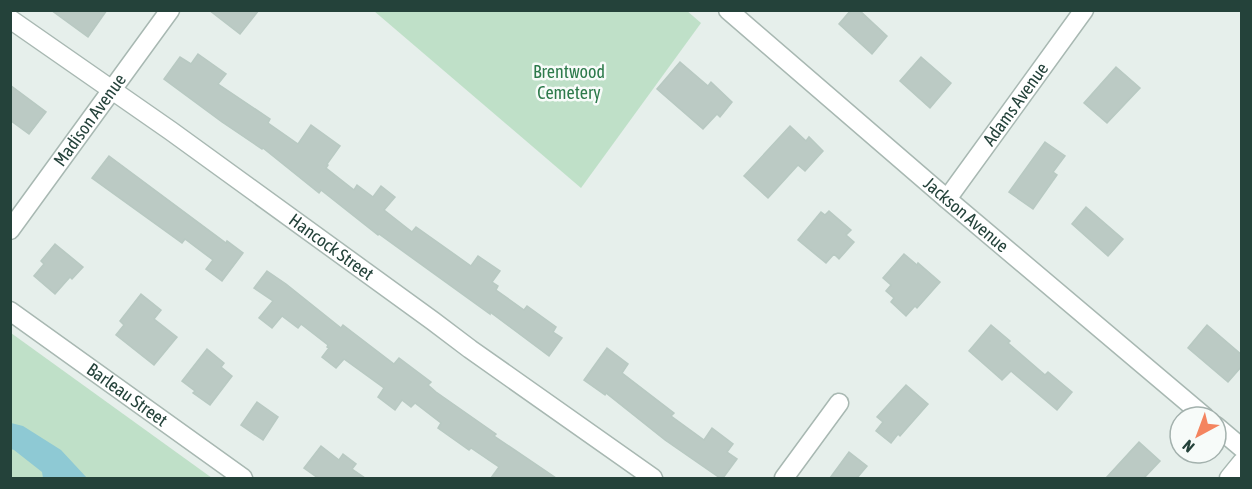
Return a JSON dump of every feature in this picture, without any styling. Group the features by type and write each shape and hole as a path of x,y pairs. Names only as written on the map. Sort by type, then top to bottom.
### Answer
{"street":[{"name":"Madison Avenue","path":"10,230 170,10"},
{"name":"Jackson Avenue","path":"728,10 1191,405"},
{"name":"Adams Avenue","path":"947,199 1084,10"},
{"name":"Hancock Street","path":"10,19 171,131 470,349 653,478"},
{"name":"Barleau Street","path":"10,311 243,478"},
{"path":"784,478 839,404"},
{"path":"1228,436 1242,448"},
{"path":"1229,478 1242,462"}],"green space":[{"name":"Brentwood Cemetery","path":"686,10 701,23 581,188 374,11"},
{"path":"11,333 212,478 11,478"}],"water":[{"path":"11,423 23,426 61,450 87,478 43,478 42,472 11,449"}],"building":[{"path":"51,10 107,10 88,37"},
{"path":"209,10 259,10 240,34"},
{"path":"851,10 859,10 887,36 872,54 839,24"},
{"path":"198,54 226,74 218,84 270,119 268,123 298,144 311,125 340,146 326,168 354,190 357,185 373,197 381,186 395,197 384,210 412,232 416,227 471,266 478,256 500,271 492,282 498,286 496,290 524,310 527,306 556,327 553,332 562,338 549,356 490,312 490,314 378,235 321,190 319,193 263,148 222,122 164,79 180,57 191,64"},
{"path":"921,57 951,83 930,108 900,81"},
{"path":"680,62 708,86 711,82 732,102 720,117 717,114 703,129 657,89"},
{"path":"1116,67 1140,88 1107,123 1084,103"},
{"path":"10,85 46,112 29,134 10,120"},
{"path":"790,126 806,141 809,137 823,151 805,171 798,165 768,198 744,176"},
{"path":"1045,142 1065,156 1053,172 1057,175 1033,209 1009,192"},
{"path":"109,156 226,243 227,241 243,253 222,281 206,269 213,260 185,239 182,243 92,178"},
{"path":"1086,207 1123,239 1108,256 1072,224"},
{"path":"829,211 851,230 846,235 854,242 839,259 834,254 826,263 798,240 821,212 825,215"},
{"path":"55,244 83,267 72,279 70,277 55,294 34,276 44,264 41,261"},
{"path":"904,254 940,282 917,308 915,306 906,316 891,302 894,298 886,291 891,285 883,278"},
{"path":"267,271 341,328 343,325 394,364 399,358 431,382 428,385 436,392 496,434 494,436 556,478 491,478 499,467 471,448 469,450 438,428 441,423 415,403 411,407 402,400 395,410 378,397 384,388 344,359 336,368 322,357 329,348 328,345 301,324 298,328 282,316 272,328 259,318 273,301 254,288"},
{"path":"141,294 161,310 154,319 177,337 154,365 116,335 124,325 120,321"},
{"path":"991,325 1045,375 1048,372 1072,392 1057,410 1011,371 1002,380 969,351"},
{"path":"1207,325 1242,355 1242,366 1228,382 1188,348"},
{"path":"607,348 628,364 622,373 674,413 671,416 704,440 712,428 733,444 727,452 737,459 723,478 665,440 606,393 605,395 584,380"},
{"path":"207,349 224,363 221,367 232,376 210,405 193,393 195,391 182,381"},
{"path":"906,385 928,404 891,443 876,431 883,422 877,417"},
{"path":"257,402 278,417 263,440 241,425"},
{"path":"1139,442 1160,461 1144,478 1106,478"},
{"path":"321,446 339,460 343,454 356,464 352,469 365,478 318,478 304,468"},
{"path":"849,452 867,466 857,478 830,478"}]}
